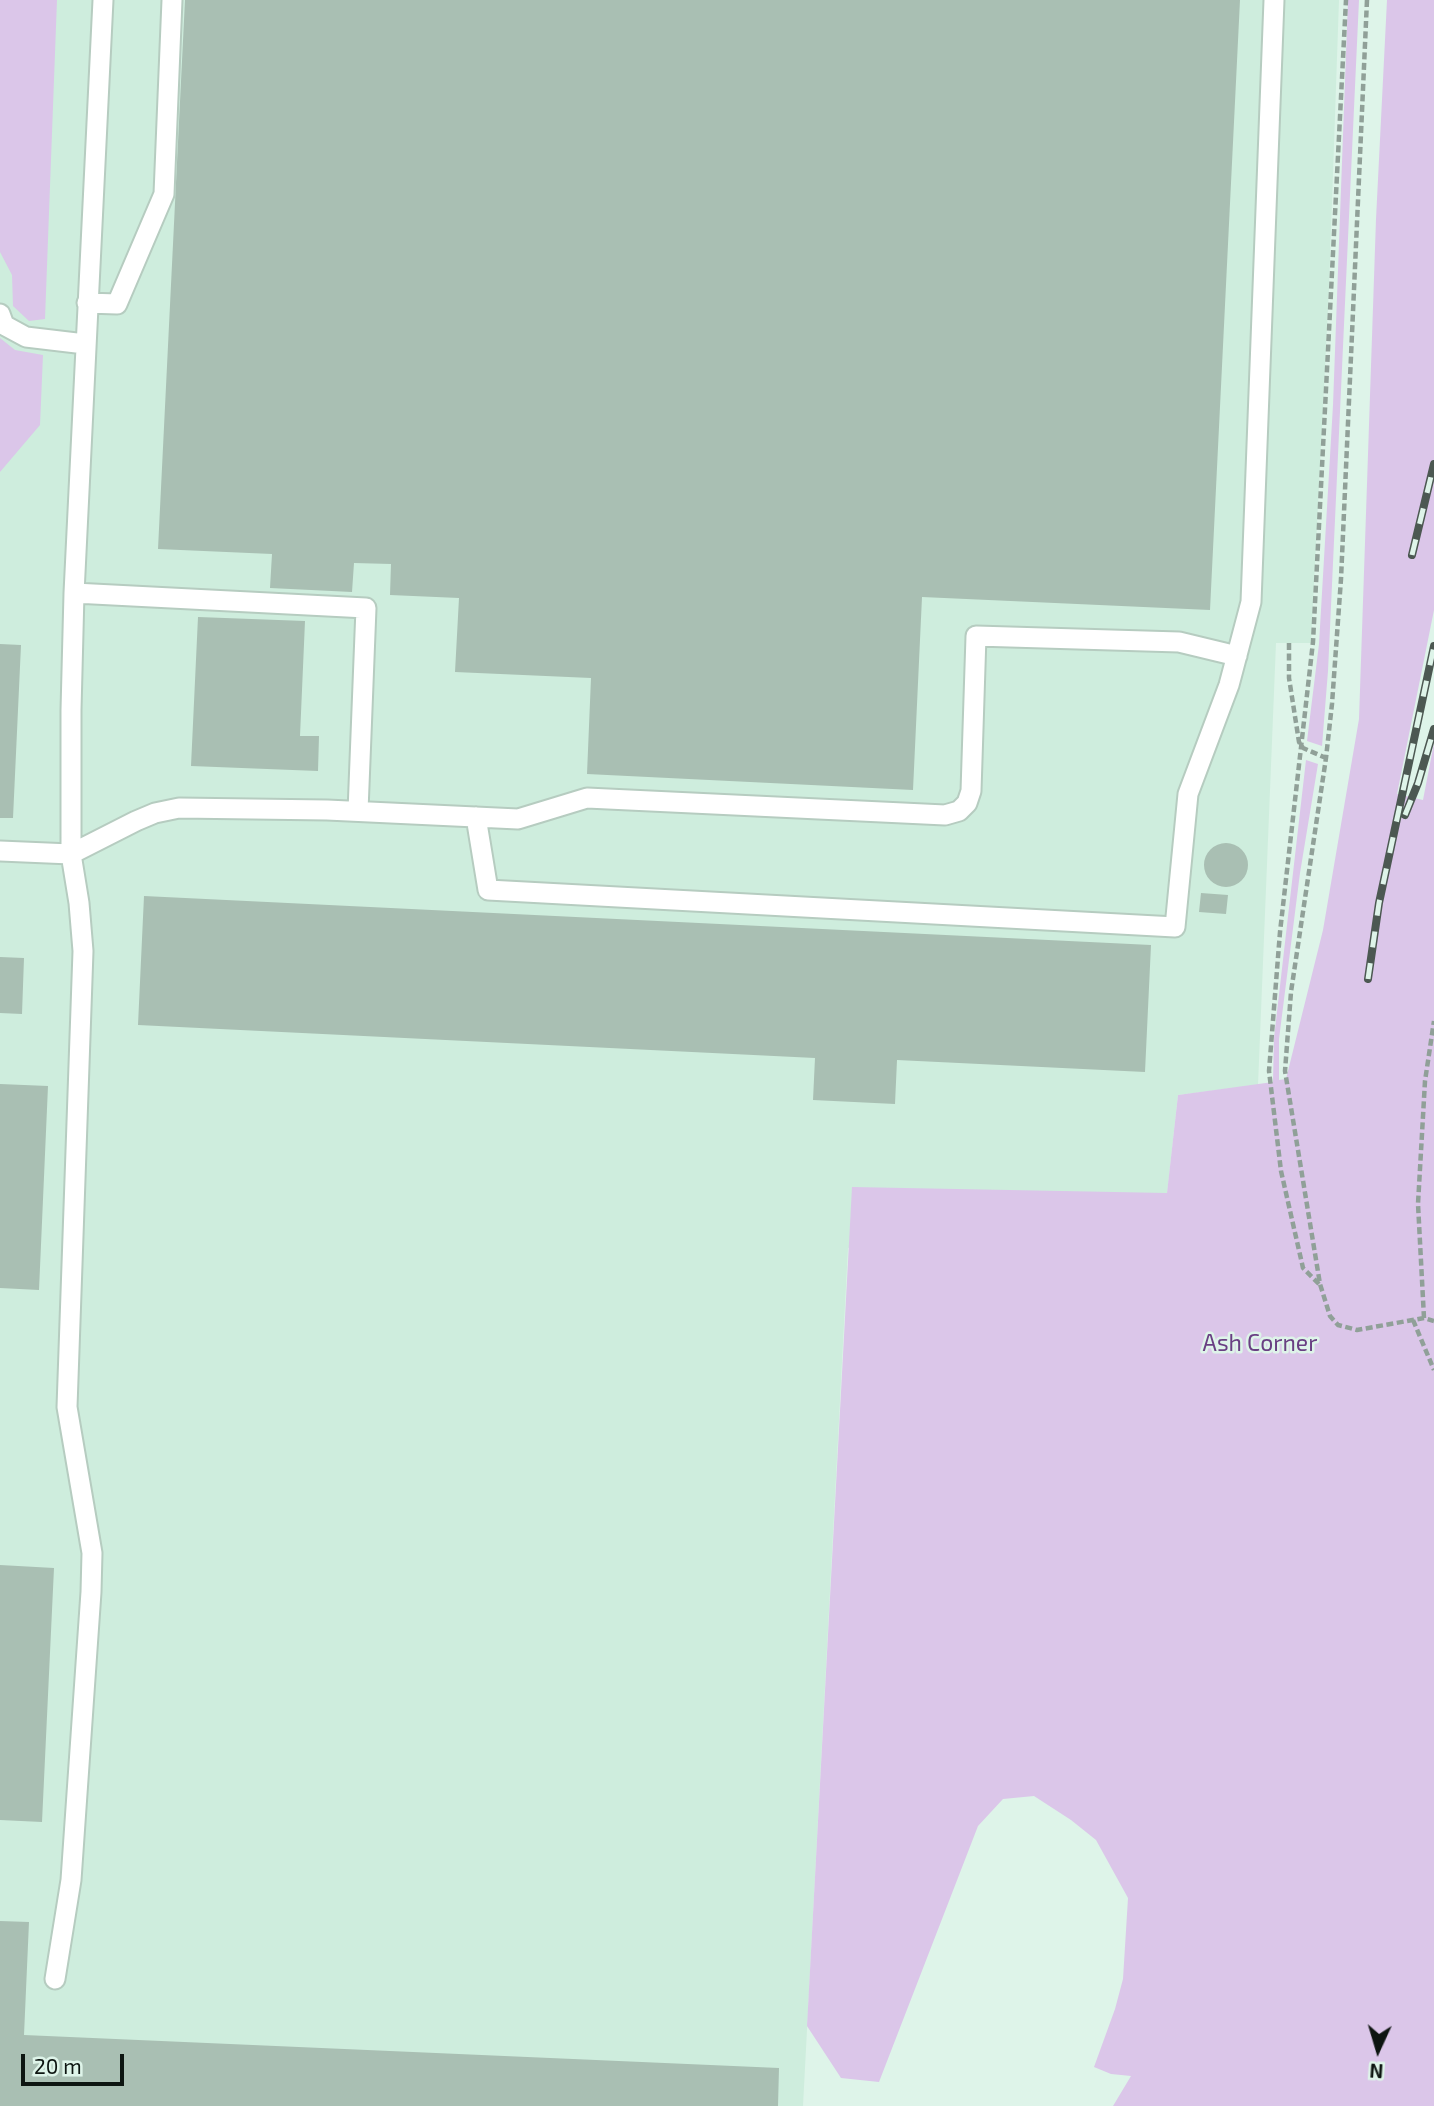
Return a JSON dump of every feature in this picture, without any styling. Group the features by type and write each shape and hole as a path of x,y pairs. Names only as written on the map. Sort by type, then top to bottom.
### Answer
{"lane":[{"path":"55,1979 71,1880 92,1553 68,1407 83,951 71,854 74,593 103,0"},
{"path":"87,303 117,304 164,194 172,0"},
{"path":"475,817 488,890 1175,927 1188,794 1229,685 1251,602 1274,0"},
{"path":"0,314 4,325 26,337 85,344"},
{"path":"74,593 366,607 358,811"},
{"path":"0,851 71,854 136,821 155,813 180,808 358,811 518,819 587,798 945,815 959,811 967,803 971,791 976,636 1179,642 1237,656"}],"path":[{"path":"1320,1284 1303,1268 1281,1171 1269,1071 1279,945 1303,748 1315,615 1346,0"},
{"path":"1367,0 1340,579 1326,758 1291,992 1285,1059 1287,1088 1320,1284 1330,1316 1338,1325 1357,1330 1424,1318 1434,1321"},
{"path":"1289,643 1295,725 1303,748 1326,758"},
{"path":"1424,1318 1418,1204 1425,1081 1434,1021"},
{"path":"1413,1320 1434,1370"}],"shaded area":[{"path":"0,0 1339,0 1329,289 1311,643 1276,643 1258,1085 1178,1095 1167,1194 1082,1193 848,1248 803,2106 0,2106"}],"green space":[{"path":"0,0 57,0 45,319 29,321 13,306 12,275 0,252"},
{"path":"1348,0 1359,0 1328,671 1322,746 1307,741 1319,644 1333,405"},
{"name":"Ash Corner","path":"1387,0 1434,0 1434,610 1397,794 1423,800 1434,743 1434,2106 1113,2106 1131,2076 1111,2074 1094,2067 1123,1979 1128,1898 1096,1840 1034,1796 1003,1799 978,1826 879,2082 841,2078 807,2026 852,1187 1167,1193 1178,1095 1273,1082 1274,1038 1306,760 1318,764 1300,873 1279,1039 1279,1080 1286,1079 1323,930 1359,719 1376,219"},
{"path":"0,338 15,350 43,355 40,425 0,472"}],"building":[{"path":"185,0 1240,0 1210,610 922,597 913,790 587,774 591,678 455,672 459,598 390,595 391,564 354,563 352,592 270,588 272,554 158,549"},
{"path":"198,617 305,621 300,736 319,736 318,771 191,766"},
{"path":"0,644 21,645 13,818 0,818"},
{"path":"1226,843 1242,849 1248,865 1242,881 1226,887 1210,881 1204,865 1210,849"},
{"path":"1201,893 1228,895 1226,914 1199,912"},
{"path":"144,896 1151,945 1145,1072 897,1060 895,1104 813,1100 815,1058 138,1025"},
{"path":"0,957 24,958 22,1014 0,1013"},
{"path":"0,1084 48,1086 39,1290 0,1288"},
{"path":"0,1565 54,1568 42,1822 0,1820"},
{"path":"0,1921 29,1922 24,2035 779,2068 778,2106 0,2106"}],"railway":[{"path":"1412,555 1434,464"},
{"path":"1368,979 1379,903 1434,646"},
{"path":"1405,815 1434,729"}]}
